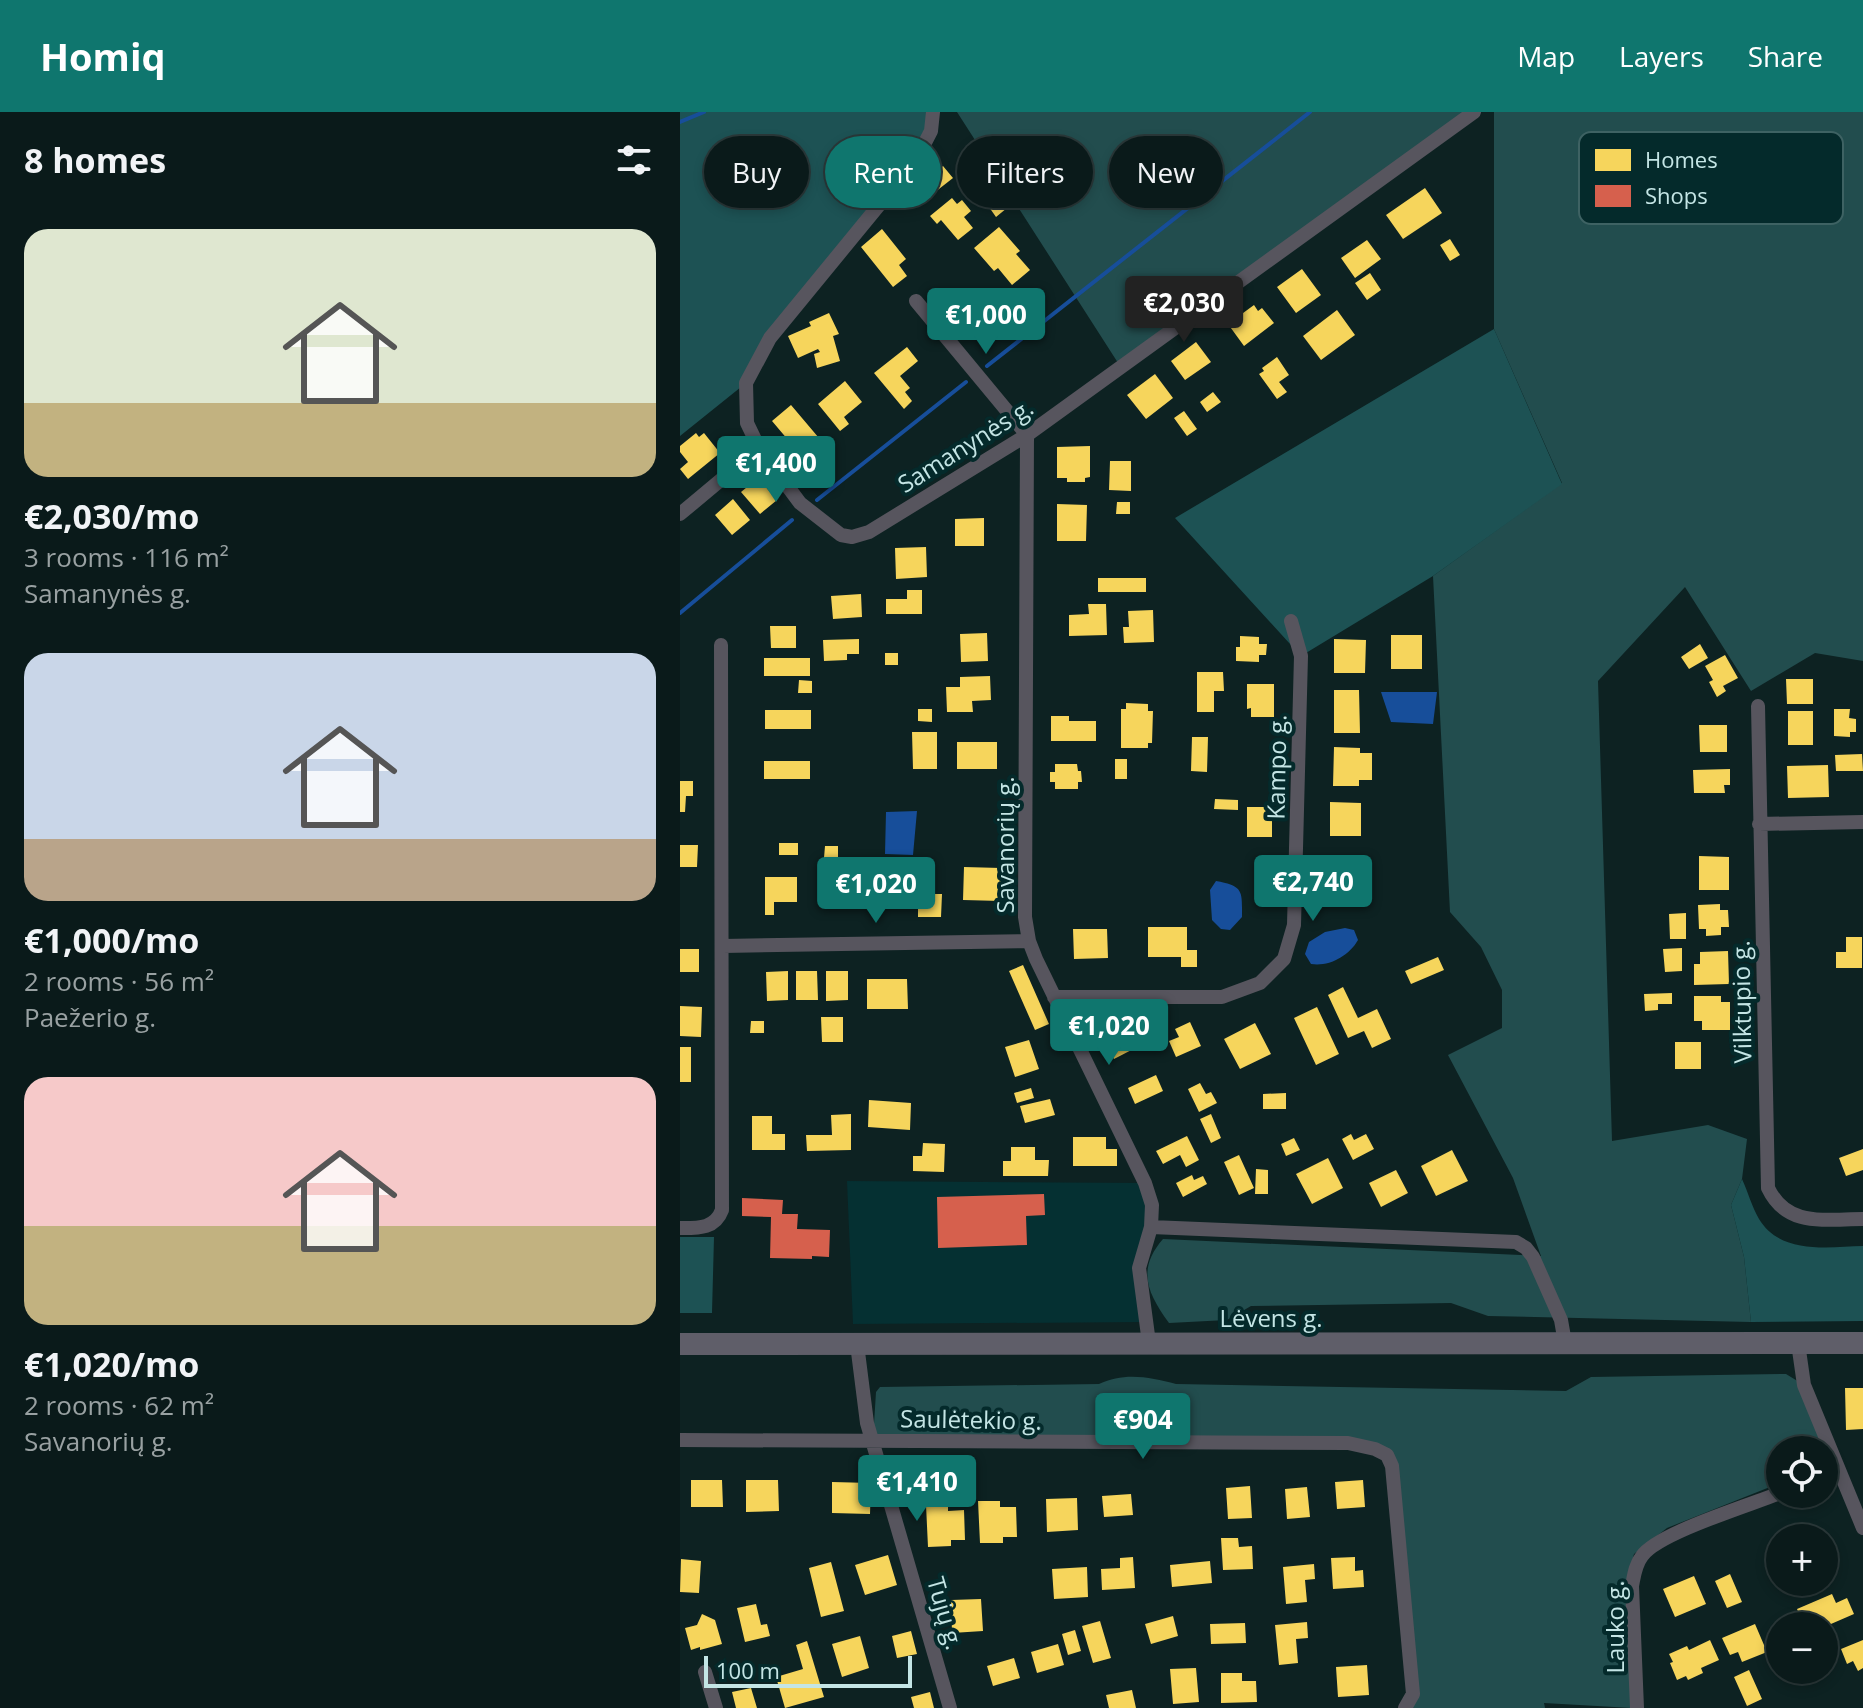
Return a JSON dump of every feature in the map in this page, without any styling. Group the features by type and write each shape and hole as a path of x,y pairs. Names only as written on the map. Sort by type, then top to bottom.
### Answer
{"main road":[{"name":"Lėvens g.","path":"680,1344 1863,1343"}],"street":[{"path":"680,514 759,448 747,423 746,383 770,338 916,160 931,131 933,112"},
{"name":"Samanynės g.","path":"759,448 800,503 841,535 852,537 869,532 1027,435 1473,113"},
{"path":"916,301 1027,435"},
{"name":"Savanorių g.","path":"1027,435 1025,917 1029,941 1054,997 1145,1183 1152,1205 1151,1227"},
{"name":"Kampo g.","path":"1054,997 1222,997 1260,983 1284,959 1294,925 1301,656 1291,621"},
{"path":"680,1228 712,1225 718,1221 722,1210 721,645"},
{"name":"Vilktupio g.","path":"1758,706 1768,1188 1783,1211 1797,1217 1863,1219"},
{"path":"1759,824 1863,822"},
{"path":"723,946 1029,941"},
{"path":"1149,1343 1139,1268 1151,1227 1516,1242 1533,1257 1561,1320 1565,1343"},
{"path":"1798,1343 1804,1385 1820,1436"},
{"name":"Tujų g.","path":"857,1344 864,1409 950,1708"},
{"name":"Saulėtekio g.","path":"680,1440 1348,1443 1375,1449 1387,1455 1392,1466 1413,1694 1405,1708"},
{"path":"1838,1485 1863,1528"},
{"name":"Lauko g.","path":"1637,1708 1632,1586 1643,1554 1675,1534 1766,1498"},
{"path":"705,1672 716,1708"}],"shaded area":[{"path":"680,112 933,112 931,131 927,136 825,136 825,208 871,208 770,338 746,383 680,436"},
{"path":"957,112 1474,112 1120,366 1019,208 1093,208 1093,136 972,136"},
{"path":"1494,112 1863,112 1863,661 1815,653 1751,691 1685,587 1598,681 1612,1141 1708,1125 1747,1139 1742,1179 1731,1205 1744,1257 1751,1322 1488,1316 1451,1303 1251,1306 1227,1320 1169,1323 1155,1302 1147,1272 1163,1239 1541,1256 1513,1178 1448,1055 1502,1028 1502,990 1481,947 1450,912 1433,576 1562,483 1494,329"},
{"path":"1494,329 1562,484 1433,576 1301,656 1175,518"},
{"path":"1742,1179 1759,1219 1768,1231 1780,1239 1806,1246 1863,1246 1863,1321 1751,1322 1744,1257 1731,1205"},
{"path":"847,1181 1145,1183 1146,1322 853,1324"},
{"path":"680,1237 714,1237 712,1313 680,1313"},
{"path":"1786,1374 1804,1385 1824,1436 1766,1436 1766,1489 1667,1528 1634,1554 1628,1575 1632,1708 1544,1703 1545,1708 1405,1708 1413,1693 1392,1467 1375,1449 873,1440 876,1392 880,1387 1099,1384 1118,1378 1137,1377 1176,1384 1566,1391 1591,1377"}],"water":[{"path":"1381,692 1437,692 1433,724 1391,722"},
{"path":"917,811 913,855 885,854 886,812"},
{"path":"1216,881 1232,885 1240,891 1242,917 1230,930 1221,929 1212,920 1210,890"},
{"path":"1345,928 1354,930 1358,940 1349,951 1331,962 1311,964 1305,954 1309,942 1325,932"}],"building: Homes":[{"path":"943,166 953,178 941,187 941,167"},
{"path":"1425,188 1442,213 1403,239 1386,215"},
{"path":"952,198 957,208 969,208 971,211 964,217 973,228 958,240 941,220 937,224 930,216"},
{"path":"990,208 1007,208 996,217"},
{"path":"999,227 1020,251 1016,254 1030,270 1012,285 998,268 994,271 974,248"},
{"path":"882,229 906,259 899,265 907,276 893,287 861,247"},
{"path":"1450,239 1460,255 1450,261 1440,245"},
{"path":"1367,240 1381,259 1355,278 1341,258"},
{"path":"1302,269 1321,295 1296,313 1277,287"},
{"path":"1370,273 1381,290 1367,300 1355,283"},
{"path":"978,288 986,298 983,301 999,320 976,339 952,310"},
{"path":"1254,305 1258,311 1262,308 1274,323 1244,346 1228,324"},
{"path":"1337,310 1355,335 1321,360 1303,336"},
{"path":"829,313 839,334 833,336 840,361 817,368 814,354 820,352 818,349 798,358 788,336 811,326 809,322"},
{"path":"1196,342 1211,362 1185,380 1171,361"},
{"path":"907,347 918,361 900,376 910,388 905,392 912,401 904,409 874,373"},
{"path":"1277,357 1289,375 1279,382 1287,392 1277,399 1259,374"},
{"path":"1155,374 1173,398 1146,419 1127,395"},
{"path":"845,381 862,402 844,417 849,424 840,431 818,404"},
{"path":"1213,392 1221,402 1207,412 1200,402"},
{"path":"791,405 824,444 805,460 772,421"},
{"path":"1184,411 1197,429 1187,436 1174,418"},
{"path":"696,433 699,437 704,433 720,453 688,479 680,469 688,462 680,452 680,446"},
{"path":"1090,446 1090,477 1085,478 1085,482 1067,482 1067,478 1057,478 1057,447"},
{"path":"1110,461 1131,461 1131,491 1109,490"},
{"path":"758,478 777,500 760,514 741,492"},
{"path":"733,499 750,520 732,535 715,515"},
{"path":"1117,502 1130,502 1130,514 1116,514"},
{"path":"1057,504 1087,505 1086,541 1057,541"},
{"path":"984,518 984,546 955,546 955,519"},
{"path":"926,547 927,577 896,579 895,548"},
{"path":"1098,578 1146,578 1146,592 1098,592"},
{"path":"907,590 922,590 922,614 886,614 886,599 907,599"},
{"path":"861,594 862,617 833,619 831,596"},
{"path":"1088,604 1106,604 1107,635 1069,636 1069,615 1089,614"},
{"path":"1153,610 1154,642 1124,643 1123,627 1129,627 1128,611"},
{"path":"770,626 796,626 796,648 771,648"},
{"path":"987,633 988,661 961,662 960,634"},
{"path":"1391,635 1422,635 1422,669 1391,669"},
{"path":"1240,636 1259,637 1259,644 1267,644 1266,655 1259,655 1259,662 1236,661"},
{"path":"859,639 859,654 847,654 847,660 824,661 823,640"},
{"path":"1334,639 1366,640 1365,673 1334,673"},
{"path":"1700,644 1708,658 1689,669 1681,657"},
{"path":"885,653 898,653 898,665 885,665"},
{"path":"1725,655 1738,678 1723,686 1726,691 1717,697 1709,682 1713,680 1705,666"},
{"path":"764,658 810,658 810,676 764,676"},
{"path":"1197,672 1223,672 1224,691 1214,691 1214,712 1197,712"},
{"path":"990,676 991,700 972,701 973,712 947,712 946,687 960,687 960,677"},
{"path":"1786,679 1813,679 1813,704 1787,704"},
{"path":"799,680 812,681 812,693 798,693"},
{"path":"1247,684 1274,684 1274,717 1251,717 1251,708 1247,709"},
{"path":"1334,690 1359,690 1360,733 1334,733"},
{"path":"1126,703 1148,704 1148,711 1153,711 1152,743 1148,743 1148,748 1121,748 1121,709 1126,709"},
{"path":"918,709 932,709 932,722 918,721"},
{"path":"1834,709 1850,709 1849,718 1856,719 1856,732 1850,732 1850,737 1834,736"},
{"path":"765,710 811,710 811,729 765,729"},
{"path":"1788,711 1813,711 1813,745 1788,745"},
{"path":"1051,716 1069,716 1069,721 1096,721 1096,741 1051,741"},
{"path":"1699,725 1727,725 1727,752 1700,752"},
{"path":"912,732 937,732 937,769 913,769"},
{"path":"1192,737 1208,737 1207,772 1191,771"},
{"path":"957,742 997,742 997,769 957,769"},
{"path":"1334,747 1360,748 1360,753 1372,753 1372,780 1359,780 1359,786 1333,786"},
{"path":"1862,754 1863,771 1836,771 1835,755"},
{"path":"1115,759 1127,759 1127,779 1115,779"},
{"path":"764,761 810,761 810,779 764,779"},
{"path":"1055,764 1077,764 1082,782 1078,782 1078,789 1055,789 1055,782 1050,782 1050,772 1055,772"},
{"path":"1828,765 1829,797 1788,798 1787,766"},
{"path":"1730,769 1730,785 1724,785 1725,793 1694,793 1693,770"},
{"path":"680,781 693,781 693,796 686,796 685,812 680,812"},
{"path":"1215,799 1238,800 1238,810 1214,809"},
{"path":"1330,802 1361,803 1361,836 1330,836"},
{"path":"1247,807 1272,807 1272,837 1247,837"},
{"path":"779,843 798,843 798,855 779,855"},
{"path":"680,845 698,845 697,867 680,867"},
{"path":"825,846 838,846 838,858 824,858"},
{"path":"1326,856 1357,856 1357,890 1326,890"},
{"path":"1699,856 1729,857 1729,890 1699,890"},
{"path":"964,867 1001,868 1001,901 963,900"},
{"path":"832,868 854,868 854,897 833,898"},
{"path":"765,877 797,877 797,902 774,902 774,915 765,915"},
{"path":"918,894 942,894 941,917 918,917"},
{"path":"1720,904 1720,910 1728,910 1729,927 1721,927 1721,935 1706,936 1706,929 1699,929 1698,905"},
{"path":"1686,913 1686,939 1670,939 1669,914"},
{"path":"1148,927 1187,927 1187,950 1197,950 1197,967 1181,967 1181,957 1148,957"},
{"path":"1073,929 1107,929 1108,958 1074,959"},
{"path":"1846,937 1862,937 1862,968 1836,968 1836,952 1846,952"},
{"path":"1682,948 1682,971 1665,972 1663,949"},
{"path":"680,949 699,949 699,972 680,972"},
{"path":"1728,951 1729,984 1694,985 1694,964 1700,964 1700,952"},
{"path":"1438,957 1444,970 1411,984 1405,971"},
{"path":"1023,965 1049,1024 1035,1030 1009,971"},
{"path":"788,971 788,1000 767,1001 766,972"},
{"path":"796,971 817,971 818,1000 796,1000"},
{"path":"826,971 848,971 848,1000 826,1001"},
{"path":"867,979 907,979 908,1009 867,1009"},
{"path":"1343,987 1358,1018 1377,1009 1391,1039 1372,1048 1364,1031 1348,1038 1328,995"},
{"path":"1672,993 1672,1004 1658,1004 1658,1010 1645,1011 1644,994"},
{"path":"1694,996 1721,996 1721,1002 1730,1002 1730,1030 1702,1030 1702,1021 1694,1021"},
{"path":"680,1006 702,1007 701,1037 680,1036"},
{"path":"1317,1007 1339,1054 1316,1065 1294,1018"},
{"path":"1130,1013 1145,1043 1114,1059 1098,1028"},
{"path":"821,1017 843,1017 843,1042 822,1042"},
{"path":"751,1021 764,1021 764,1033 750,1033"},
{"path":"1190,1022 1201,1046 1176,1057 1169,1041 1179,1037 1175,1029"},
{"path":"1255,1023 1271,1054 1240,1069 1224,1039"},
{"path":"1029,1040 1039,1069 1015,1077 1005,1047"},
{"path":"1675,1042 1701,1042 1701,1069 1675,1069"},
{"path":"680,1047 691,1047 691,1082 680,1082"},
{"path":"1156,1075 1163,1091 1135,1104 1128,1088"},
{"path":"1200,1083 1206,1094 1211,1092 1217,1103 1199,1112 1188,1089"},
{"path":"1031,1088 1034,1098 1017,1103 1014,1093"},
{"path":"1286,1093 1286,1109 1263,1109 1263,1094"},
{"path":"1050,1099 1055,1115 1025,1123 1020,1106"},
{"path":"869,1100 911,1103 910,1130 868,1127"},
{"path":"851,1114 851,1150 807,1151 806,1135 832,1135 831,1115"},
{"path":"1211,1114 1221,1138 1211,1143 1200,1119"},
{"path":"752,1116 772,1116 772,1134 785,1134 785,1150 752,1150"},
{"path":"1351,1134 1354,1140 1366,1134 1374,1149 1353,1160 1342,1139"},
{"path":"1187,1136 1199,1160 1186,1167 1180,1155 1163,1164 1156,1151"},
{"path":"1073,1137 1106,1137 1106,1149 1117,1149 1117,1166 1073,1166"},
{"path":"1294,1138 1300,1150 1286,1156 1281,1144"},
{"path":"923,1143 945,1144 944,1172 913,1171 913,1156 922,1156"},
{"path":"1011,1147 1035,1147 1035,1160 1049,1160 1048,1176 1003,1176 1003,1161 1011,1161"},
{"path":"1863,1149 1863,1170 1846,1176 1839,1158"},
{"path":"1452,1150 1468,1181 1436,1196 1421,1166"},
{"path":"1239,1155 1254,1188 1239,1195 1224,1162"},
{"path":"1328,1158 1343,1188 1312,1204 1296,1174"},
{"path":"1256,1169 1268,1170 1268,1194 1255,1194"},
{"path":"1396,1170 1408,1193 1381,1207 1369,1183"},
{"path":"1192,1175 1194,1180 1203,1176 1207,1184 1183,1197 1176,1183"},
{"path":"1845,1388 1863,1388 1863,1429 1846,1430"},
{"path":"691,1480 722,1480 723,1507 691,1507"},
{"path":"746,1480 778,1480 779,1511 746,1512"},
{"path":"1363,1480 1365,1507 1337,1509 1335,1482"},
{"path":"832,1482 871,1483 870,1514 832,1513"},
{"path":"1250,1486 1252,1518 1228,1519 1226,1488"},
{"path":"1307,1487 1310,1517 1287,1519 1285,1489"},
{"path":"1131,1494 1133,1515 1104,1517 1102,1496"},
{"path":"1077,1498 1078,1530 1047,1532 1046,1499"},
{"path":"978,1501 1000,1501 1000,1507 1016,1507 1017,1537 1003,1537 1003,1543 980,1543"},
{"path":"948,1504 948,1511 964,1510 965,1540 951,1540 951,1546 928,1547 926,1505"},
{"path":"1221,1538 1238,1538 1239,1547 1252,1546 1253,1569 1223,1570"},
{"path":"888,1555 897,1585 865,1595 855,1565"},
{"path":"1133,1557 1135,1588 1102,1590 1101,1569 1120,1568 1120,1558"},
{"path":"1355,1557 1355,1571 1363,1570 1364,1587 1333,1589 1331,1558"},
{"path":"681,1559 701,1561 699,1593 680,1592"},
{"path":"1210,1561 1212,1583 1172,1587 1170,1565"},
{"path":"831,1562 844,1611 821,1617 809,1568"},
{"path":"1314,1564 1315,1579 1305,1580 1307,1602 1286,1604 1283,1567"},
{"path":"1087,1567 1088,1597 1054,1599 1052,1569"},
{"path":"1730,1574 1742,1602 1727,1608 1715,1581"},
{"path":"1694,1576 1706,1604 1675,1617 1663,1589"},
{"path":"1833,1596 1836,1603 1847,1598 1854,1614 1838,1621 1838,1612 1798,1612 1797,1609"},
{"path":"981,1599 983,1631 952,1633 951,1600"},
{"path":"756,1604 761,1625 767,1624 770,1636 745,1642 737,1608"},
{"path":"702,1614 715,1620 722,1644 691,1650 685,1628 697,1625"},
{"path":"1173,1616 1178,1636 1151,1644 1145,1624"},
{"path":"1100,1621 1111,1658 1093,1663 1082,1626"},
{"path":"1307,1622 1308,1638 1296,1639 1298,1663 1279,1665 1275,1625"},
{"path":"1245,1623 1246,1643 1211,1644 1210,1624"},
{"path":"1755,1624 1766,1652 1742,1662 1738,1652 1730,1655 1722,1638"},
{"path":"1075,1630 1081,1651 1068,1655 1062,1634"},
{"path":"911,1631 917,1654 897,1658 892,1636"},
{"path":"860,1636 869,1668 842,1677 832,1644"},
{"path":"1710,1640 1719,1660 1701,1668 1703,1673 1688,1680 1686,1676 1677,1680 1669,1654 1687,1646 1689,1650"},
{"path":"1863,1640 1863,1668 1858,1671 1853,1661 1847,1664 1841,1649"},
{"path":"807,1641 824,1697 785,1708 776,1677 803,1669 796,1645"},
{"path":"1058,1644 1064,1665 1037,1673 1031,1652"},
{"path":"1014,1658 1020,1678 993,1686 987,1666"},
{"path":"1367,1665 1369,1695 1338,1697 1336,1667"},
{"path":"1196,1668 1199,1702 1173,1704 1170,1669"},
{"path":"1749,1670 1762,1699 1747,1706 1734,1677"},
{"path":"1221,1673 1242,1673 1242,1681 1256,1681 1257,1702 1221,1703"},
{"path":"751,1688 757,1708 736,1708 732,1692"},
{"path":"1132,1690 1136,1708 1109,1708 1106,1695"},
{"path":"930,1692 934,1708 914,1708 911,1697"}],"building: Shops":[{"path":"1044,1194 1045,1215 1026,1216 1027,1245 938,1248 937,1197"},
{"path":"742,1198 783,1200 782,1214 798,1214 797,1229 830,1230 829,1257 770,1258 771,1217 742,1216"}],"waterway":[{"path":"680,122 704,112"},
{"path":"987,366 1310,112"},
{"path":"817,500 966,382"},
{"path":"680,613 792,520"}]}
